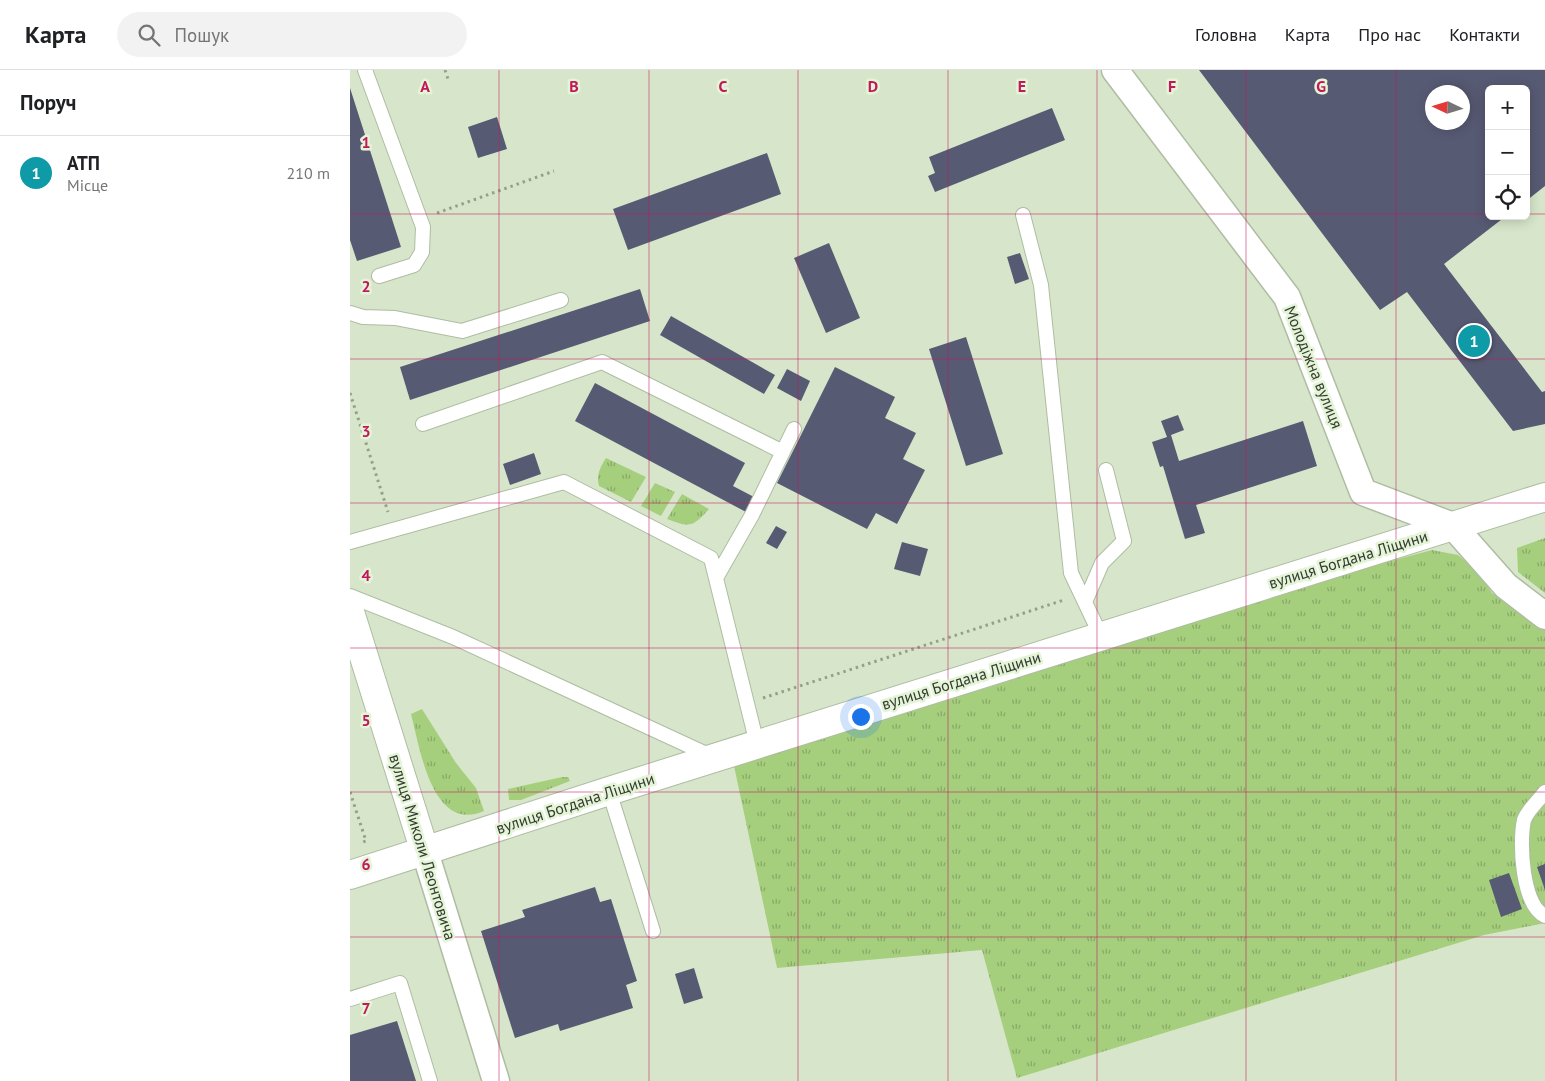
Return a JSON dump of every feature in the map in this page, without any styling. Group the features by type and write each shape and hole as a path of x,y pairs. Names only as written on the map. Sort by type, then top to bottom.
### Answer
{"main road":[{"name":"вулиця Богдана Ліщини","path":"350,875 757,744 1545,497"},
{"name":"вулиця Миколи Леонтовича","path":"350,612 425,852"}],"street":[{"name":"Молодіжна вулиця","path":"1115,70 1286,297 1363,492 1453,526 1506,586 1545,616"},
{"name":"вулиця Миколи Леонтовича","path":"425,852 496,1081"}],"lane":[{"path":"365,70 422,227 422,252 414,265 379,276"},
{"path":"1023,214 1041,284 1071,573 1101,636"},
{"path":"350,313 363,317 396,318 462,331 561,300"},
{"path":"423,424 602,362 783,452"},
{"path":"716,578 752,515 794,429"},
{"path":"1083,599 1102,563 1124,541 1106,470"},
{"path":"350,542 564,482 711,558 757,744"},
{"path":"350,596 453,637 714,758"},
{"path":"609,791 653,931"},
{"path":"1545,792 1524,818 1522,849 1525,880 1532,904 1545,916"},
{"path":"350,999 400,983 430,1081"}],"path":[{"path":"445,70 449,82"},
{"path":"420,218 554,171"},
{"path":"350,394 394,531"},
{"path":"747,704 1083,599"},
{"path":"350,792 366,841"}],"green space":[{"path":"606,458 646,477 631,502 599,486 599,472"},
{"path":"655,483 675,492 661,516 641,506"},
{"path":"682,494 709,509 691,524 681,524 667,519"},
{"path":"1545,538 1545,593 1518,572 1517,548"},
{"path":"1432,550 1458,555 1477,571 1492,593 1545,629 1545,923 1484,935 1017,1078 982,950 777,968 734,766 1311,582"},
{"path":"422,709 456,763 476,788 484,811 466,815 452,810 440,799 431,784 424,766 411,714"},
{"path":"568,777 570,781 521,800 509,800 508,789"}],"building":[{"path":"1199,70 1545,70 1545,186 1530,198 1530,85 1485,85 1485,220 1501,220 1444,264 1542,392 1545,391 1545,424 1513,431 1407,292 1380,310"},
{"path":"350,88 401,247 357,261 350,240"},
{"path":"1052,108 1065,140 935,192 928,176 935,173 929,157"},
{"path":"497,117 507,149 478,158 468,127"},
{"path":"767,153 781,194 628,250 613,209"},
{"path":"829,243 860,318 826,333 794,258"},
{"path":"1020,253 1029,279 1015,284 1007,257"},
{"path":"640,289 650,321 410,400 400,367"},
{"path":"671,316 775,375 764,394 660,335"},
{"path":"966,337 1003,454 966,466 929,349"},
{"path":"835,367 895,397 885,418 916,433 903,459 925,470 897,524 876,513 867,529 777,483"},
{"path":"787,369 810,381 801,401 777,388"},
{"path":"595,383 745,463 733,486 754,497 746,512 575,421"},
{"path":"1178,415 1184,430 1171,435 1179,461 1303,421 1317,466 1196,505 1205,533 1185,539 1163,466 1160,467 1152,442 1167,437 1161,421"},
{"path":"534,453 541,474 510,485 503,464"},
{"path":"776,526 787,532 777,549 766,543"},
{"path":"902,542 928,549 920,576 894,569"},
{"path":"1545,864 1545,890 1537,867"},
{"path":"1509,873 1522,909 1501,917 1489,880"},
{"path":"595,887 600,902 611,899 637,981 626,985 633,1008 560,1031 558,1024 515,1038 481,931 525,917 522,910"},
{"path":"694,968 703,998 684,1004 675,974"},
{"path":"397,1021 416,1081 350,1081 350,1035"}],"place":[{"name":"АТП","path":"1474,341"}]}
